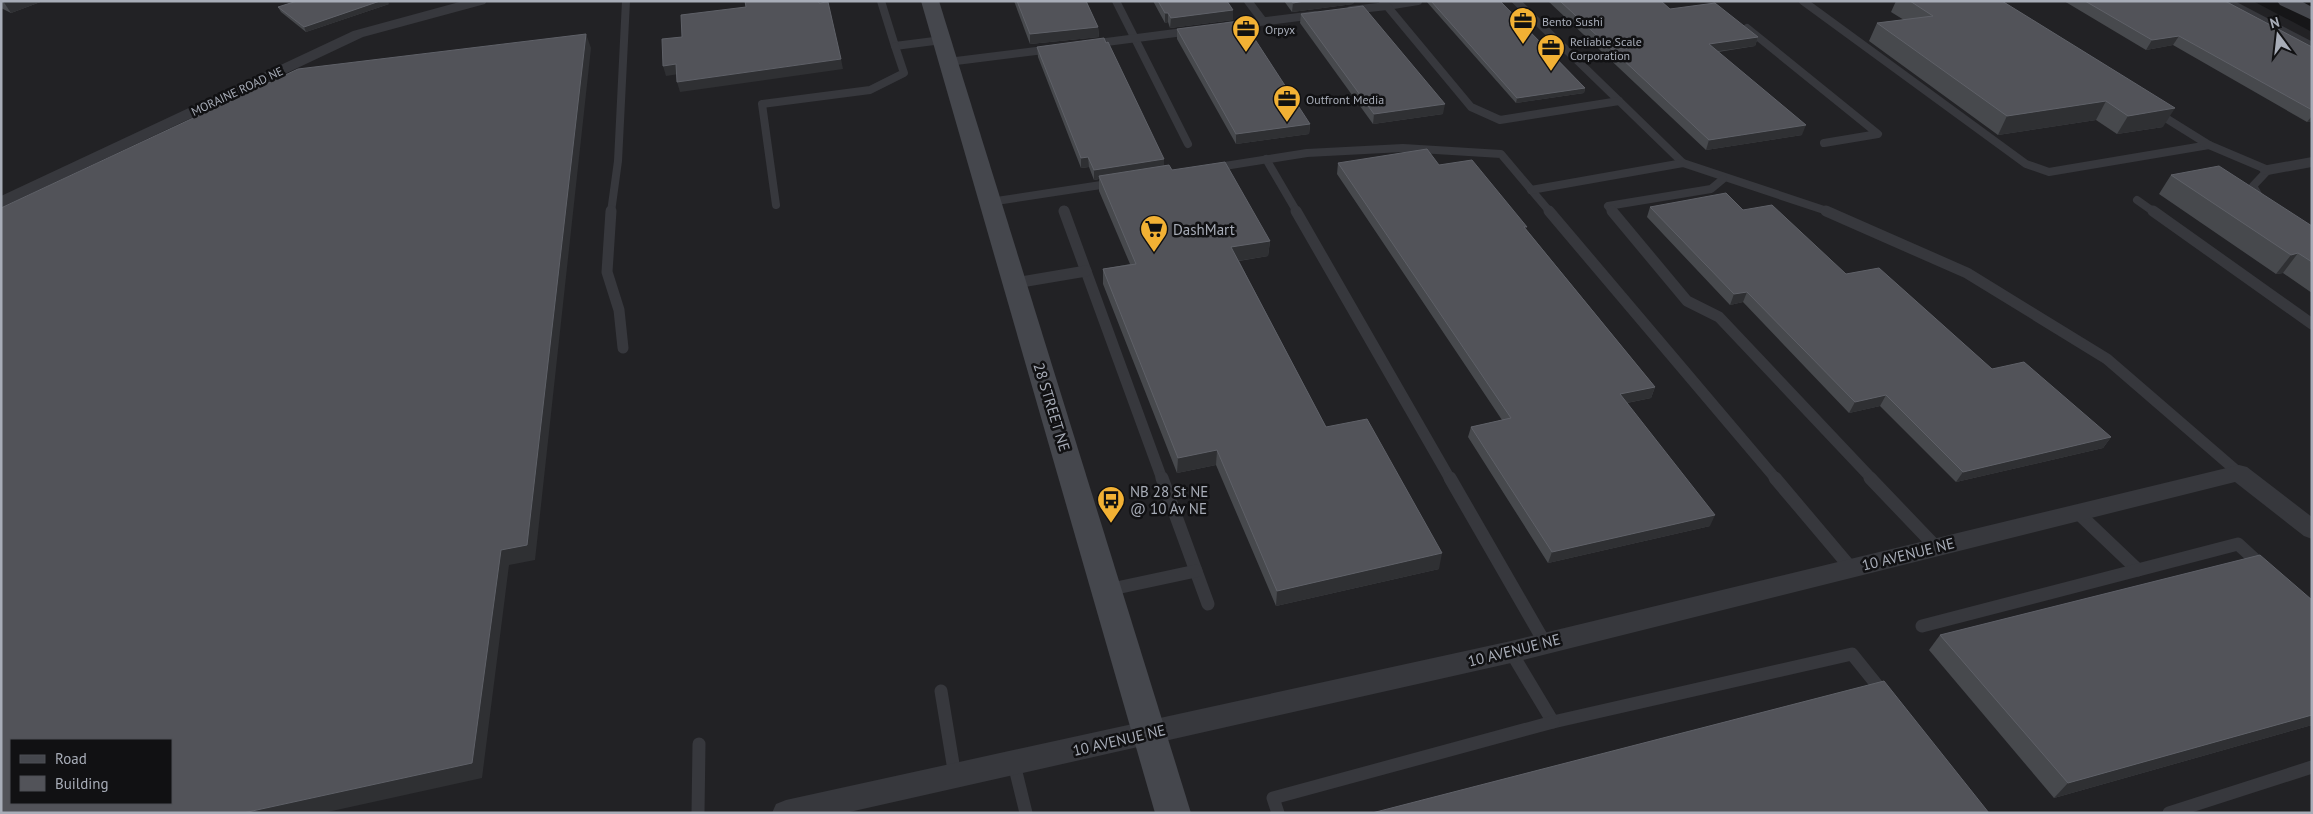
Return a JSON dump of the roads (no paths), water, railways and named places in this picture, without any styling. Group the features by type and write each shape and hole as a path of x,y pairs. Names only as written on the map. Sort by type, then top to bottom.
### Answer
{"street":[{"name":"MORAINE ROAD NE","path":"1,203 358,34 480,1"},
{"name":"28 STREET NE","path":"930,1 1173,813"},
{"path":"2286,1 2312,14"},
{"path":"2268,170 2312,162"},
{"path":"2239,473 2312,530"},
{"name":"10 AVENUE NE","path":"786,813 1014,764 1511,652 2239,473"}],"lane":[{"path":"623,348 619,310 607,272 610,218 618,161 626,1"},
{"path":"776,205 762,104 870,90 904,73 881,1"},
{"path":"1116,1 1188,144"},
{"path":"1248,1 1263,21"},
{"path":"1339,12 1385,3 1418,1"},
{"path":"1516,1 1683,164 1832,213 1967,273 2107,359 2239,473"},
{"path":"1803,1 2026,164 2049,172 2209,145"},
{"path":"2226,1 2312,46"},
{"path":"1385,3 1471,107 1500,120 1619,101"},
{"path":"1213,28 1320,14"},
{"path":"1736,20 1878,134 1824,143"},
{"path":"1085,44 1204,29"},
{"path":"895,46 945,51 1066,47"},
{"path":"2151,109 2209,145 2268,170 2253,186 2262,202 2271,207"},
{"path":"1198,170 1307,153 1403,148 1501,154 1851,568"},
{"path":"1266,159 1545,643"},
{"path":"1531,190 1683,164"},
{"path":"1723,178 1711,189 1608,206 1687,301 1719,316 1936,547"},
{"path":"990,202 1128,181"},
{"path":"2136,200 2312,324"},
{"path":"1064,210 1208,604"},
{"path":"1015,284 1086,271"},
{"path":"2077,512 2138,570"},
{"path":"1922,626 2238,544 2275,576"},
{"path":"1107,590 1196,571"},
{"path":"1511,652 1553,722"},
{"path":"1278,813 1273,798 1553,722 1852,654 1894,707"},
{"path":"941,690 955,776"},
{"path":"698,813 699,744"},
{"path":"1014,764 1026,813"},
{"path":"2169,813 2312,768"}],"place":[{"name":"Bento Sushi","path":"1523,45"},
{"name":"Orpyx","path":"1246,53"},
{"name":"Reliable Scale Corporation","path":"1551,72"},
{"name":"Outfront Media","path":"1287,123"},
{"name":"DashMart","path":"1154,253"},
{"name":"NB 28 St NE @ 10 Av NE","path":"1111,524"}]}
